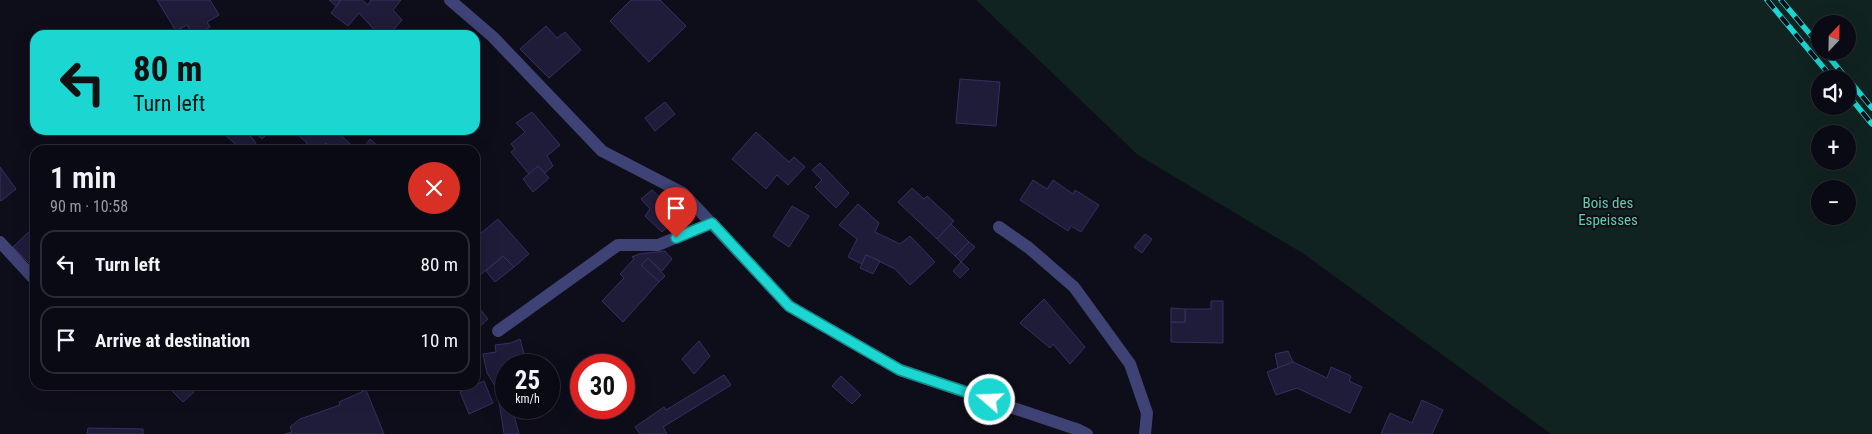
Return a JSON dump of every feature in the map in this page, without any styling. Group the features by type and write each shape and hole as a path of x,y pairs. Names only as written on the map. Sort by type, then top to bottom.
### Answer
{"street":[{"path":"450,0 494,37 602,151 683,193 789,306 900,370 1087,434"},
{"path":"498,330 618,245 658,245 712,223"},
{"path":"999,228 1029,248 1074,286 1130,364 1146,413 1145,434"},
{"path":"0,242 30,275"}],"green space":[{"name":"Bois des Espeisses","path":"976,0 1872,0 1872,434 1551,434 1304,254 1138,155"}],"building":[{"path":"157,0 210,0 219,15 207,22 210,27 205,30 190,30 187,25 175,30"},
{"path":"329,0 341,0 336,6"},
{"path":"341,0 362,0 368,5 371,0 401,0 393,10 402,20 393,30 374,30 359,13 348,26 331,13"},
{"path":"631,0 660,0 686,26 649,62 610,21"},
{"path":"546,26 557,38 565,32 581,50 549,78 520,49"},
{"path":"960,79 1000,82 996,126 956,123"},
{"path":"665,102 675,114 655,131 645,118"},
{"path":"532,112 560,145 547,156 553,166 545,173 538,166 529,174 511,152 515,149 511,144 525,132 516,123"},
{"path":"756,132 789,162 794,157 805,167 788,185 777,175 766,189 732,159"},
{"path":"225,135 250,136 256,145 236,145"},
{"path":"258,135 266,135 262,139"},
{"path":"298,135 340,135 352,145 328,145 326,143 324,145 305,145 307,143"},
{"path":"370,139 377,145 365,145"},
{"path":"820,163 849,193 836,208 815,187 822,180 812,170"},
{"path":"538,166 549,178 533,192 523,179"},
{"path":"0,167 16,189 1,201 0,199"},
{"path":"1033,180 1047,189 1053,180 1073,194 1075,190 1099,205 1081,232 1071,226 1068,231 1020,200"},
{"path":"912,188 924,199 927,196 954,221 937,239 898,202"},
{"path":"652,190 680,215 662,232 645,216 650,209 641,199"},
{"path":"858,204 879,223 875,232 900,244 910,236 935,262 910,285 895,269 866,255 862,264 848,257 857,239 839,225"},
{"path":"792,206 809,216 789,247 773,236"},
{"path":"498,219 529,254 514,267 503,256 480,275 480,234"},
{"path":"951,224 969,242 955,256 937,239"},
{"path":"30,231 30,264 13,247"},
{"path":"1145,234 1152,239 1142,253 1134,247"},
{"path":"969,242 975,247 961,262 955,256"},
{"path":"665,251 672,259 662,271 648,258 641,265 659,282 623,322 602,301 624,278 620,274 634,259 632,257 639,254"},
{"path":"866,255 880,261 873,274 860,268"},
{"path":"503,256 514,267 495,282 486,271"},
{"path":"648,258 665,276 659,282 641,265"},
{"path":"961,262 969,269 960,278 953,271"},
{"path":"1044,299 1085,347 1070,364 1053,344 1050,348 1020,323"},
{"path":"1211,301 1223,301 1223,343 1171,342 1171,322 1185,322 1185,309 1211,309"},
{"path":"1171,308 1185,309 1185,322 1171,322"},
{"path":"480,309 488,319 480,326"},
{"path":"520,339 524,354 495,354 495,386 487,373 483,354 496,352 495,345 511,343"},
{"path":"699,341 710,356 694,374 682,359"},
{"path":"1288,351 1293,362 1278,368 1275,354"},
{"path":"1293,362 1327,378 1331,367 1351,376 1349,381 1362,387 1350,413 1297,388 1276,395 1267,372"},
{"path":"724,375 731,385 663,427 667,434 640,434 635,427 664,407 666,410"},
{"path":"841,376 861,395 852,404 832,386"},
{"path":"484,381 493,403 469,414 460,392 464,390 480,390 480,383"},
{"path":"171,390 192,390 194,392 183,402"},
{"path":"366,390 384,434 285,434 292,432 290,427 300,419 340,405 339,402"},
{"path":"1422,400 1443,410 1432,434 1381,434 1390,413 1412,423"},
{"path":"502,419 515,419 519,434 504,434"},
{"path":"88,428 143,429 143,434 87,434"}],"railway":[{"path":"1767,0 1825,70"},
{"path":"1781,0 1811,35"},
{"path":"1831,60 1840,70"},
{"path":"1856,89 1872,108"},
{"path":"1856,105 1872,124"}],"route":[{"path":"676,238 712,223 789,306 900,370 990,400"}]}
